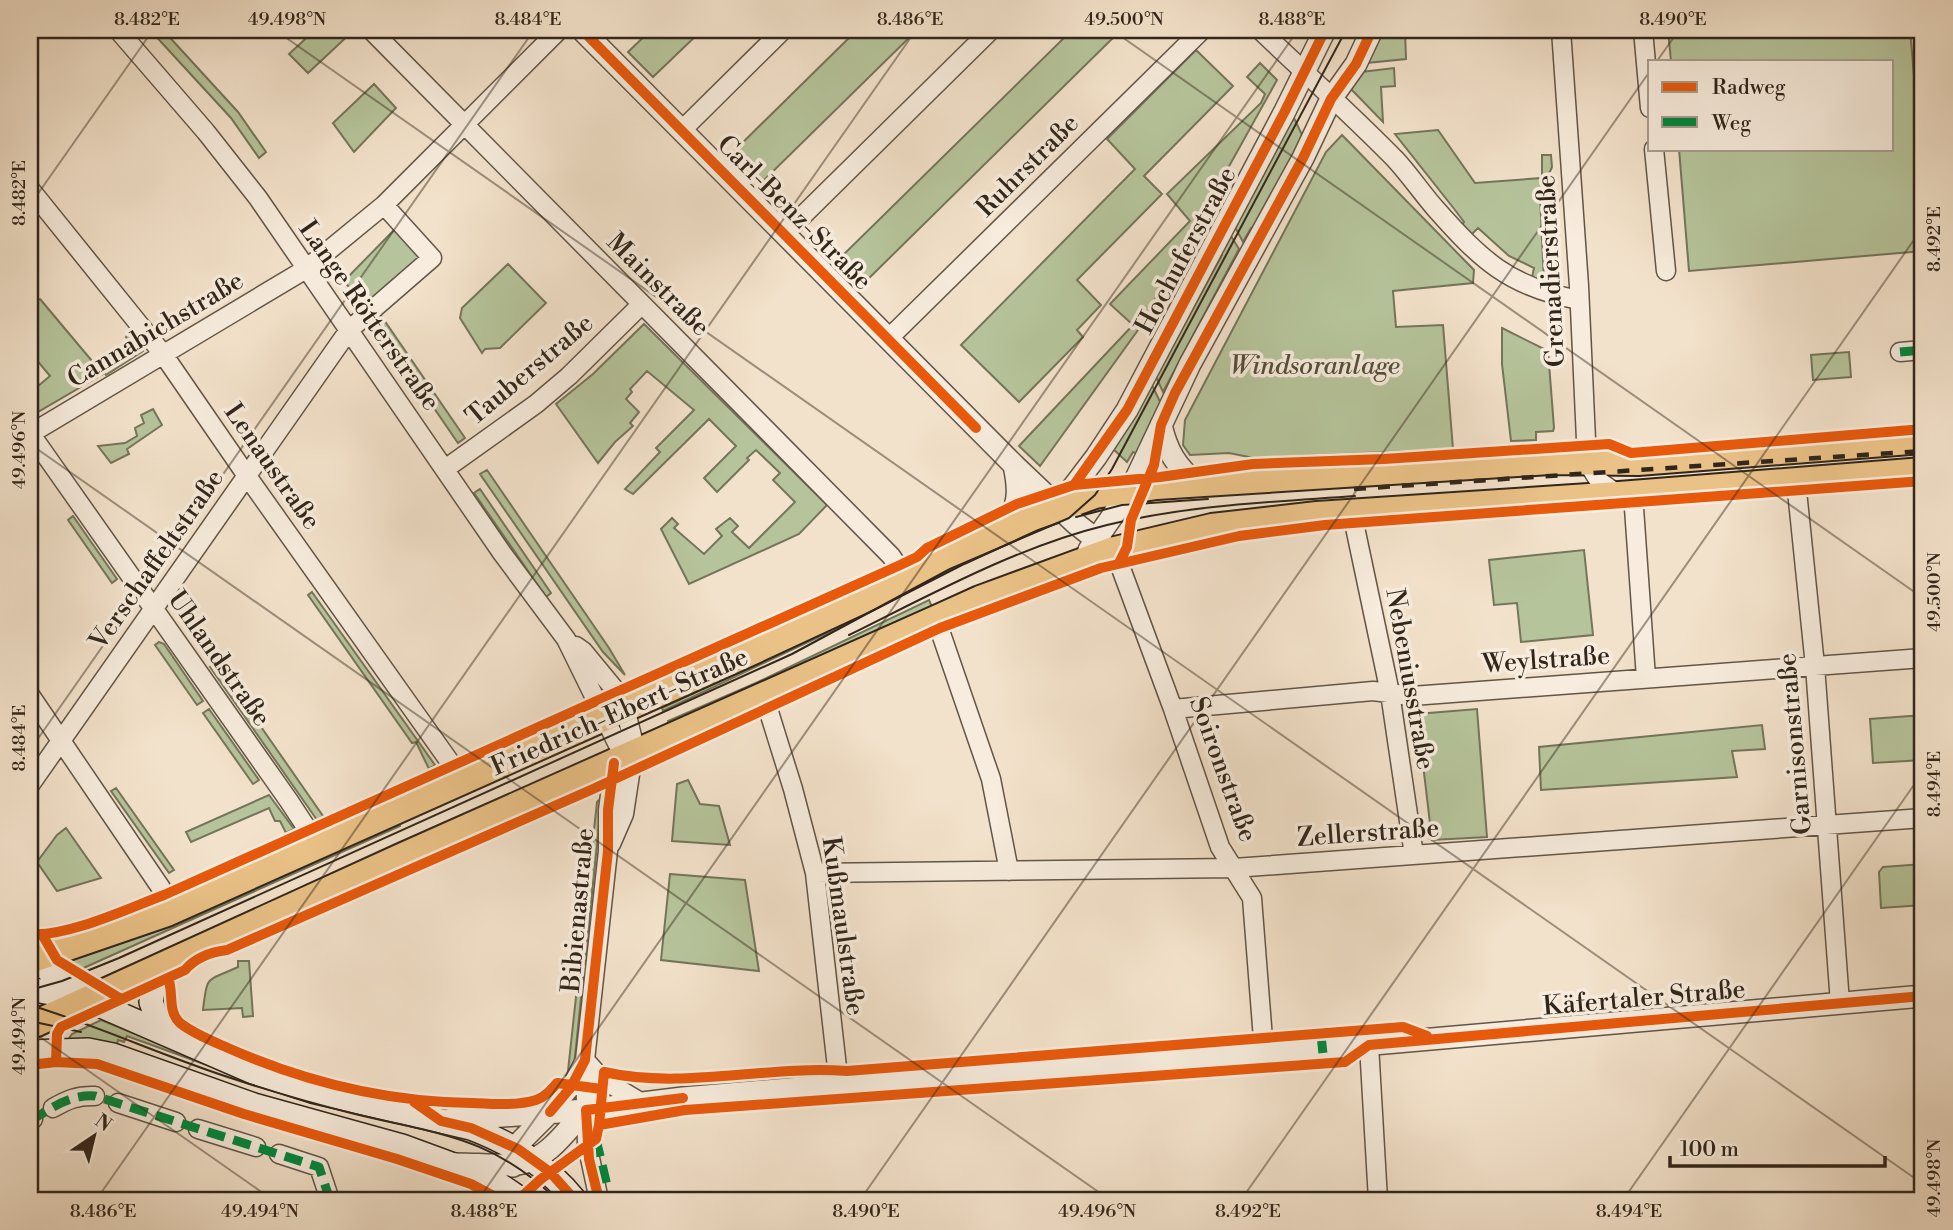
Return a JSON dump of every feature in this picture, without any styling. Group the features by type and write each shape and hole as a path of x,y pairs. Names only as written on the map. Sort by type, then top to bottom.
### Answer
{"main road":[{"name":"Friedrich-Ebert-Straße","path":"31,959 167,913 856,603 1009,528 1095,495 1196,483 1536,462 1638,463 1923,440"},
{"name":"Friedrich-Ebert-Straße","path":"30,1026 621,754 764,696 980,599 1079,563 1104,546 1212,527 1317,514 1562,497 1628,497 1923,471"},
{"name":"Käfertaler Straße","path":"31,959 85,999 253,1072 312,1091 471,1128 559,1181 575,1200"},
{"path":"157,967 151,1002 162,1032"},
{"path":"30,989 85,999"},
{"path":"30,1052 56,1049 88,1050 113,1055 254,1105 402,1146 479,1174 517,1196"}],"street":[{"name":"Lange Rötterstraße","path":"118,30 206,132 258,198 502,553 566,639 583,650 616,691 615,713 632,736 621,754"},
{"name":"Mainstraße","path":"371,30 891,556 906,578"},
{"name":"Cannabichstraße","path":"30,434 306,269 384,205 559,30"},
{"name":"Carl-Benz-Straße","path":"582,30 1014,465 1104,546"},
{"path":"681,131 783,30"},
{"path":"785,233 991,30"},
{"name":"Ruhrstraße","path":"889,338 1202,30"},
{"path":"1261,30 1396,160 1435,208 1496,270 1550,295 1579,300"},
{"name":"Hochuferstraße","path":"1058,507 1127,410 1325,30"},
{"path":"1104,546 1185,374 1303,158 1331,99 1356,64 1371,30"},
{"name":"Grenadierstraße","path":"1561,30 1587,462"},
{"path":"1643,30 1648,86"},
{"path":"1654,150 1666,271"},
{"name":"Lenaustraße","path":"30,190 163,355 453,765 460,782"},
{"name":"Verschaffeltstraße","path":"30,785 349,330 432,257 384,205"},
{"name":"Tauberstraße","path":"444,470 536,404 569,376 642,304"},
{"path":"1900,352 1923,350"},
{"path":"1161,425 1165,443 1174,462 1196,483"},
{"name":"Uhlandstraße","path":"30,434 302,821 316,846"},
{"path":"1587,462 1599,481 1628,497 1646,678"},
{"path":"1009,528 1018,499 1014,465"},
{"name":"Garnisonstraße","path":"1796,481 1815,666 1840,1003"},
{"name":"Nebeniusstraße","path":"1352,513 1390,693 1414,855"},
{"name":"Soironstraße","path":"1104,546 1119,563 1220,846 1252,898 1264,1052"},
{"path":"936,619 991,779 1009,871"},
{"name":"Weylstraße","path":"1173,709 1373,691 1412,696 1923,658"},
{"path":"30,695 161,888 167,913"},
{"name":"Kußmaulstraße","path":"764,696 793,789 815,873 839,1078"},
{"name":"Bibienastraße","path":"599,1200 589,1159 585,1060 608,850 608,810 621,754"},
{"name":"Zellerstraße","path":"815,873 1234,868 1923,818"},
{"name":"Käfertaler Straße","path":"440,1121 586,1110 839,1078 1369,1045 1923,996"},
{"path":"1369,1045 1378,1200"},
{"path":"585,1060 602,1079 642,1103"},
{"name":"Bibienastraße","path":"550,1112 571,1087 585,1060"},
{"path":"53,1108 102,1099 176,1122"},
{"path":"451,1164 522,1157 559,1140 586,1110"},
{"path":"517,1196 526,1135 550,1112"},
{"path":"198,1129 256,1147"},
{"path":"279,1154 318,1167 330,1200"}],"green space":[{"path":"150,30 163,30 238,112 266,152 259,158 231,118"},
{"path":"315,30 353,31 308,73 289,54"},
{"path":"651,30 702,30 653,77 628,52"},
{"path":"857,30 917,30 760,184 731,154"},
{"path":"1072,30 1121,30 861,286 836,262"},
{"path":"1382,30 1405,30 1406,59 1366,63"},
{"path":"1668,30 1910,30 1923,180 1923,251 1689,271 1679,150 1894,150 1894,60 1671,60"},
{"path":"1196,50 1233,86 1144,176 1162,194 1077,280 1101,305 1077,330 1083,337 1019,402 961,345 1135,169 1107,139"},
{"path":"1260,63 1277,80 1138,330 1040,466 1019,446 1133,325 1110,304 1190,221 1167,194 1261,103 1265,94 1247,77"},
{"path":"1394,68 1395,86 1381,87 1383,122 1351,89 1361,72"},
{"path":"374,84 396,108 354,152 333,123"},
{"path":"1294,118 1304,139 1256,230 1251,228 1243,242 1235,227 1284,122 1290,125"},
{"path":"1438,130 1475,183 1542,178 1542,155 1551,155 1552,167 1540,194 1544,283 1532,278 1534,268 1509,256 1478,228 1471,235 1462,225 1464,222 1455,210 1395,134"},
{"name":"Windsoranlage","path":"1342,135 1474,270 1473,283 1393,291 1396,327 1443,325 1453,449 1254,458 1229,453 1190,455 1183,445 1185,420 1326,152"},
{"path":"397,227 423,258 367,309 344,281"},
{"path":"1231,236 1239,249 1163,392 1156,377"},
{"path":"508,264 546,303 500,348 485,349 482,353 460,318 462,308"},
{"path":"40,299 103,374 31,416 30,393 50,376 30,352 30,303 32,305"},
{"path":"380,314 465,438 458,443 373,319"},
{"path":"644,324 827,505 799,534 689,584 661,529 672,518 678,524 674,528 704,554 722,536 716,529 730,518 738,526 732,532 749,548 795,502 773,480 780,473 756,450 717,492 704,478 736,446 709,419 633,494 625,489 660,452 656,448 694,410 647,371 630,389 632,392 626,399 639,412 630,423 633,426 598,463 556,404 593,374"},
{"path":"1502,328 1548,351 1554,428 1553,431 1536,432 1536,440 1511,441 1502,364"},
{"path":"129,333 143,351 106,375 101,368 131,344 126,337"},
{"path":"1849,352 1851,377 1813,380 1811,355"},
{"path":"1152,385 1163,408 1138,454 1133,452 1127,462 1112,448"},
{"path":"153,409 162,425 127,449 129,454 111,463 98,446 125,443 137,436 135,428 144,423 141,415"},
{"path":"487,470 625,675 603,652 480,474"},
{"path":"480,489 551,593 546,597 474,493"},
{"path":"73,516 117,579 112,583 68,520"},
{"path":"1584,550 1593,635 1521,642 1517,603 1494,605 1489,560"},
{"path":"312,592 435,765 429,769 416,742 412,743 308,595"},
{"path":"929,600 932,607 671,728 668,721 756,683"},
{"path":"857,617 825,634 663,711 662,708"},
{"path":"159,642 164,644 203,701 197,705 155,645"},
{"path":"216,662 323,816 317,820 210,667"},
{"path":"209,709 259,780 253,784 203,713"},
{"path":"1477,709 1487,837 1432,840 1417,714"},
{"path":"1923,715 1923,760 1873,763 1870,719"},
{"path":"1762,725 1765,749 1732,751 1737,777 1541,790 1539,747"},
{"path":"688,780 700,804 719,806 730,845 672,841 677,784"},
{"path":"116,788 174,870 169,873 111,791"},
{"path":"269,795 294,829 286,833 280,821 275,821 269,808 191,842 186,832"},
{"path":"602,797 574,1066 569,1078 597,802"},
{"path":"397,819 400,826 79,970 63,960"},
{"path":"66,828 101,878 57,891 37,862 57,835"},
{"path":"1923,864 1923,905 1881,908 1879,872 1883,867"},
{"path":"670,874 745,880 759,971 661,960"},
{"path":"238,961 249,961 253,1016 243,1017 242,1008 203,1010 207,985 214,978 238,967"},
{"path":"101,1020 259,1084 127,1036 124,1042 118,1040 116,1048 67,1041 72,1034"}],"tram line":[{"path":"30,990 62,981 119,958 792,654 950,569 1069,518 1095,495 1112,469 1346,30"},
{"path":"849,635 943,588 1073,534 1168,513 1355,496"},
{"path":"1076,517 1122,505 1208,499"},
{"path":"30,1005 263,1088 461,1140 509,1162 533,1178 557,1200"},
{"path":"30,1021 81,1032"}],"railway":[{"path":"1354,489 1923,451"}],"marked path":[{"path":"1900,352 1923,350"},
{"path":"1321,1035 1324,1063"},
{"path":"30,1121 69,1100 95,1096 319,1167 330,1200"},
{"path":"596,1139 608,1190"}],"cycle path":[{"path":"582,30 976,428"},
{"path":"1074,485 1127,410 1325,30"},
{"path":"1119,563 1127,547 1131,520 1154,465 1161,425 1175,393 1303,158 1331,99 1356,64 1372,30"},
{"path":"30,934 79,927 164,895 898,566 917,557 927,548 1017,504 1074,485 1253,464 1384,459 1609,444 1631,453 1923,429"},
{"path":"56,1062 57,1034 61,1027 185,970 204,956 227,950 593,789 940,628 1101,568 1239,536 1325,525 1923,481"},
{"path":"550,1112 571,1087 585,1060 608,851 608,810 614,763"},
{"path":"43,936 57,960 121,999"},
{"path":"168,978 173,1013 180,1023 191,1031 287,1071 347,1088 409,1099 504,1104 536,1100 557,1083 601,1089"},
{"path":"599,1125 685,1110 1345,1062 1369,1045 1923,996"},
{"path":"518,1200 541,1179 596,1139 604,1072 664,1079 786,1071 847,1071 1403,1027 1427,1036"},
{"path":"30,1065 56,1062 97,1064 244,1114 397,1159 471,1184 501,1200"},
{"path":"599,1200 589,1159 586,1110 683,1098"},
{"path":"414,1102 441,1121 471,1128 518,1149 550,1172 575,1200"}]}
